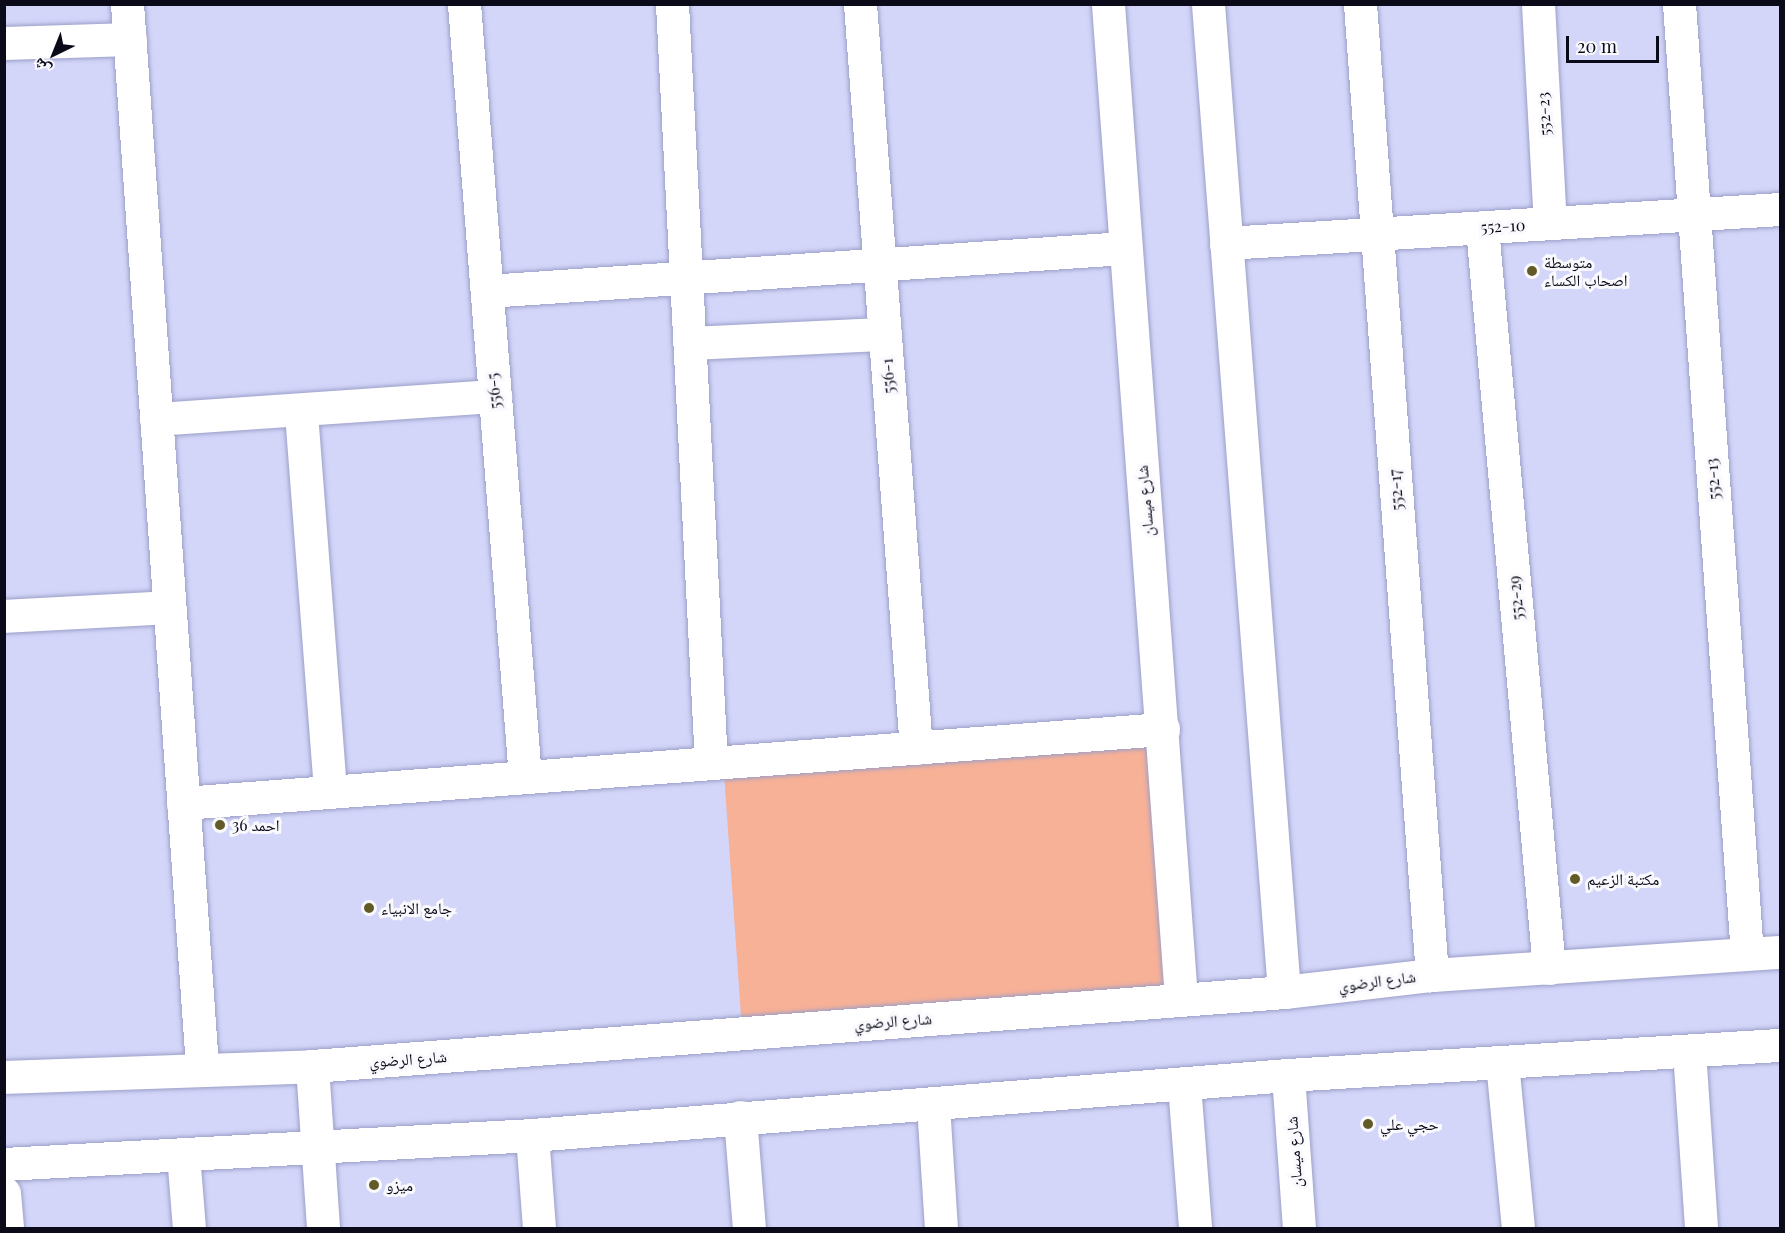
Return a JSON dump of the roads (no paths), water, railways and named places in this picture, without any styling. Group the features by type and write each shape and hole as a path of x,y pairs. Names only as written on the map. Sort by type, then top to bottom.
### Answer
{"street":[{"path":"127,4 202,1067"},
{"name":"556-5","path":"464,4 525,777"},
{"path":"672,4 688,277 711,763"},
{"name":"556-1","path":"860,4 916,748"},
{"name":"شارع ميسان","path":"1108,4 1124,248 1163,729 1181,999"},
{"path":"1208,4 1284,992"},
{"name":"552-17","path":"1360,4 1432,975"},
{"name":"552-23","path":"1538,4 1550,224"},
{"name":"552-13","path":"1679,4 1748,954"},
{"path":"4,43 130,39"},
{"name":"552-10","path":"1226,243 1780,209"},
{"name":"552-29","path":"1482,228 1549,968"},
{"path":"487,291 1124,248"},
{"path":"691,343 885,334"},
{"path":"156,419 302,413 495,396"},
{"path":"302,413 330,792"},
{"path":"4,616 169,607"},
{"path":"183,803 1163,729"},
{"name":"شارع الرضوي","path":"4,1077 202,1067 312,1066 1284,992 1432,975 1780,952"},
{"path":"4,1164 532,1135 740,1117 933,1105 1288,1075 1780,1045"},
{"path":"1689,1051 1701,1228"},
{"path":"1502,1062 1518,1228"},
{"path":"312,1066 323,1228"},
{"name":"شارع ميسان","path":"1288,1075 1299,1228"},
{"path":"1184,1084 1195,1228"},
{"path":"933,1105 941,1228"},
{"path":"740,1117 749,1228"},
{"path":"532,1135 539,1228"},
{"path":"183,1154 189,1228"},
{"path":"4,1194 7,1228"}],"place":[{"name":"متوسطة اصحاب الكساء","path":"1532,271"},
{"name":"احمد 36","path":"220,825"},
{"name":"مكتبة الزعيم","path":"1575,879"},
{"name":"جامع الانبياء","path":"369,908"},
{"name":"حجي علي","path":"1368,1124"},
{"name":"ميزو","path":"374,1185"}]}
